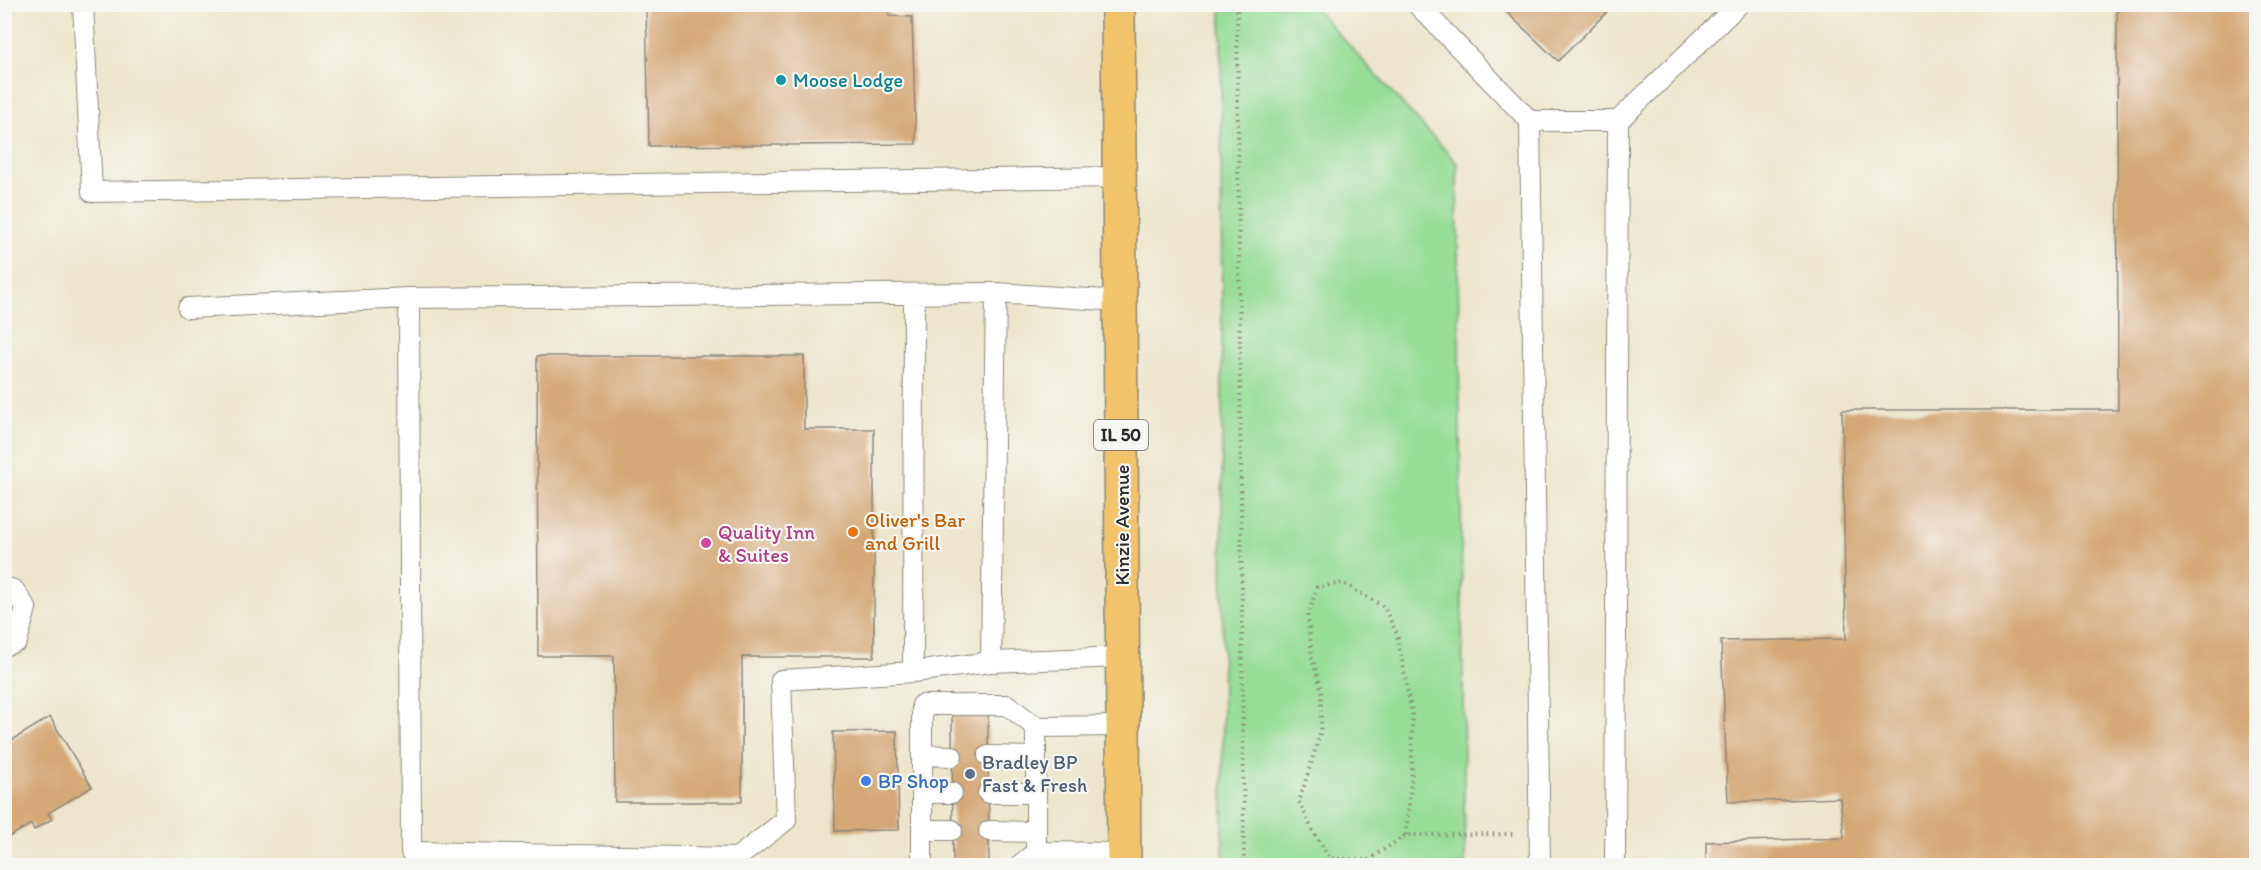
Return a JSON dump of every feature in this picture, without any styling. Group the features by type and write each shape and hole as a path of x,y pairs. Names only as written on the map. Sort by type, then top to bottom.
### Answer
{"main road":[{"name":"Kinzie Avenue","path":"1119,4 1124,859"}],"lane":[{"path":"83,4 92,192 1120,177"},
{"path":"1417,4 1530,121 1539,866"},
{"path":"1530,121 1618,121 1739,4"},
{"path":"1615,866 1618,121"},
{"path":"188,308 409,298 996,293 1120,301"},
{"path":"991,662 996,293"},
{"path":"913,672 914,295"},
{"path":"409,298 411,852 737,858 786,820 781,680 913,672 991,662 1122,657"},
{"path":"4,587 14,590 26,608 17,641 4,646"},
{"path":"922,866 922,705 1007,705 1036,727 1123,726"},
{"path":"1036,727 1036,852"},
{"path":"922,755 952,756"},
{"path":"988,756 1036,757"},
{"path":"922,793 952,793"},
{"path":"988,793 1036,793"},
{"path":"922,830 952,831"},
{"path":"989,831 1036,832"},
{"path":"1019,866 1036,852 1124,859"}],"path":[{"path":"1237,4 1244,866"},
{"path":"1406,836 1412,771 1412,714 1397,634 1384,607 1343,583 1317,587 1308,616 1312,658 1321,689 1321,731 1299,802 1314,833 1330,858 1368,860 1406,836 1540,833"}],"green space":[{"path":"1221,5 1312,5 1457,163 1465,865 1223,865"}],"building":[{"name":"Moose Lodge","path":"646,4 889,4 889,16 912,17 916,144 649,146"},
{"path":"1498,4 1615,4 1558,61"},
{"path":"2117,4 2256,4 2256,866 1706,866 1706,842 1844,838 1840,798 1728,802 1721,641 1846,639 1842,410 2118,410"},
{"name":"Quality Inn & Suites","path":"537,356 804,356 804,429 874,429 874,657 742,657 742,802 615,802 614,656 538,656"},
{"name":"Bradley BP Fast & Fresh","path":"952,713 988,713 989,866 953,866"},
{"path":"50,717 92,787 48,813 52,819 34,830 31,824 4,840 4,745"},
{"name":"BP Shop","path":"897,731 899,830 835,831 833,732"}],"place":[{"name":"Moose Lodge","path":"781,80"},
{"name":"Oliver's Bar and Grill","path":"853,532"},
{"name":"Quality Inn & Suites","path":"706,543"},
{"name":"Bradley BP Fast & Fresh","path":"970,774"},
{"name":"BP Shop","path":"866,781"}]}
